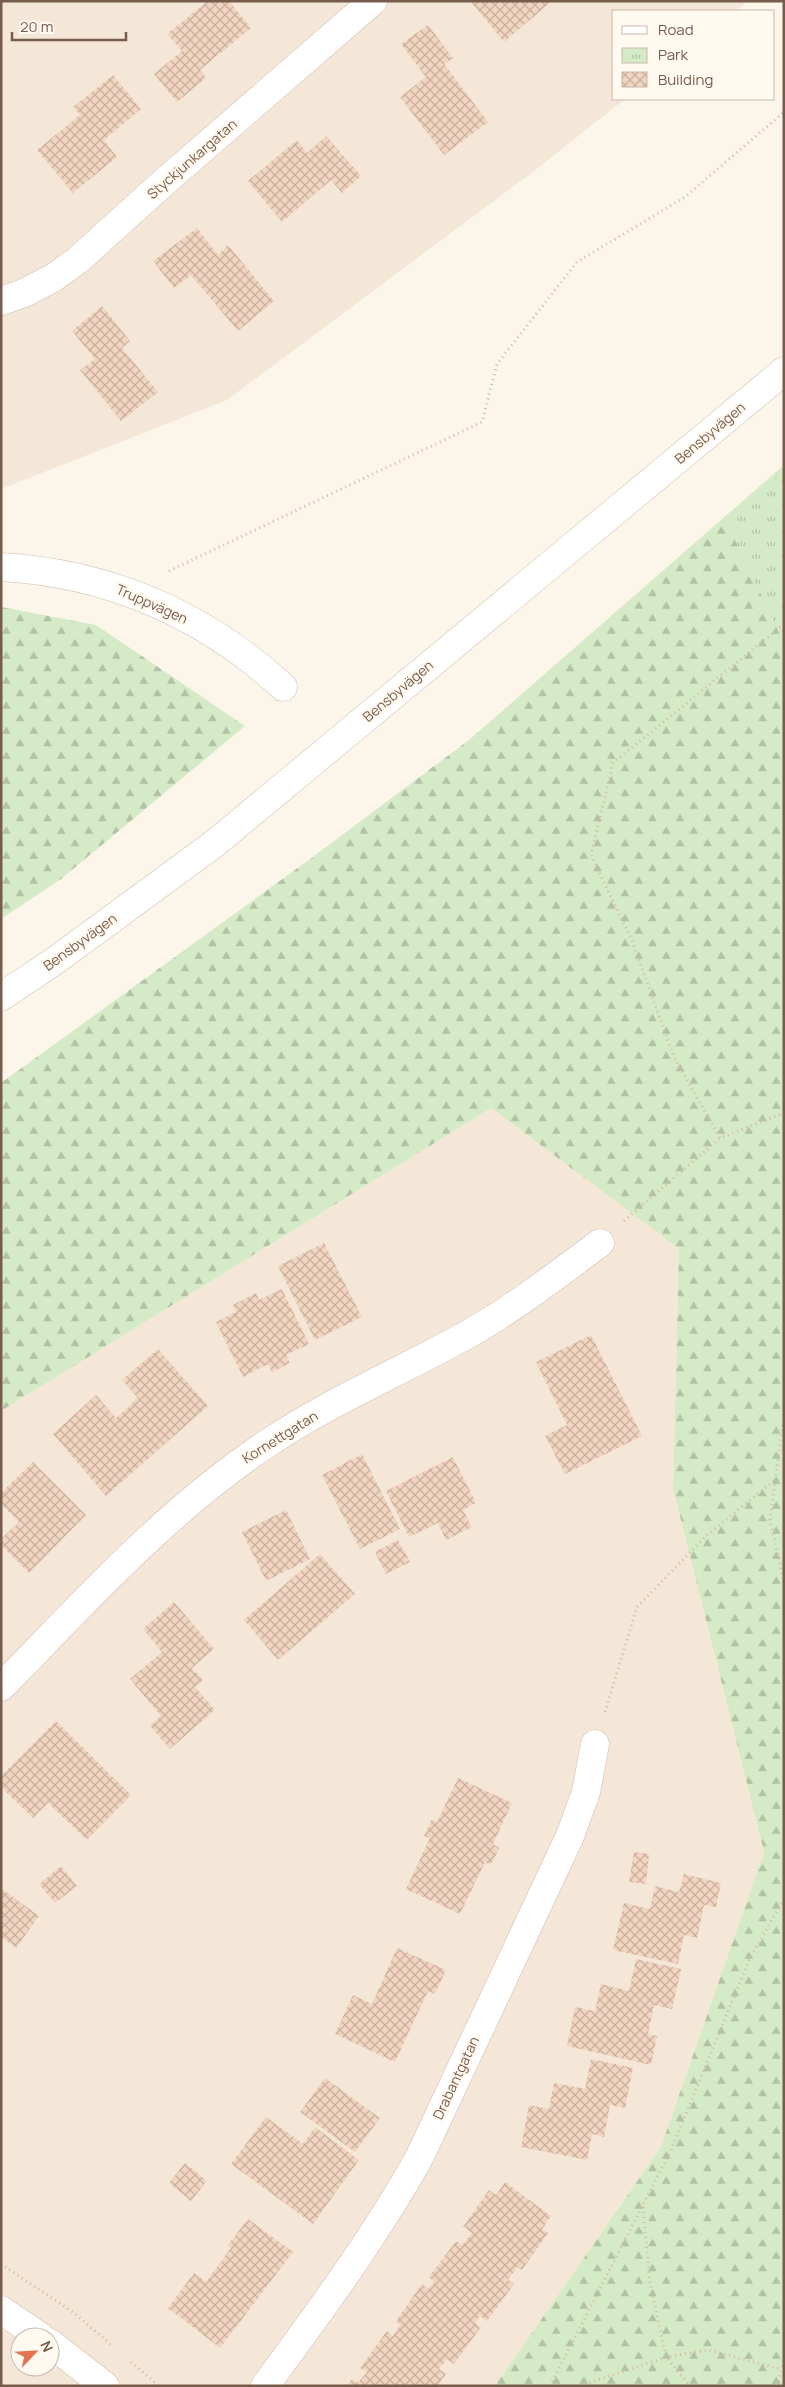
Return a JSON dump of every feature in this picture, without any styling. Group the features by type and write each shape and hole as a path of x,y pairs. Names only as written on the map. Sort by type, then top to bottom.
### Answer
{"street":[{"name":"Styckjunkargatan","path":"1,302 53,278 78,260 162,183 373,1"},
{"name":"Bensbyvägen","path":"1,998 214,844 784,371"},
{"name":"Truppvägen","path":"1,567 61,573 128,591 212,633 265,670 283,687"},
{"name":"Kornettgatan","path":"1,1687 148,1538 221,1476 269,1442 314,1415 471,1332 535,1290 600,1243"},
{"name":"Drabantgatan","path":"265,2386 360,2256 396,2199 420,2156 570,1836 586,1792 595,1744"},
{"path":"1,2310 26,2327"},
{"path":"60,2351 105,2386"}],"path":[{"path":"128,591 482,422 497,364 577,262 685,197 784,112"},
{"path":"720,1138 674,1058 632,941 591,855 613,763 784,624"},
{"path":"600,1243 720,1138 784,1113"},
{"path":"784,1414 770,1520 784,1581"},
{"path":"595,1744 637,1607 707,1534 776,1479"},
{"path":"550,2386 671,2150 750,1958 784,1899"},
{"path":"642,2205 650,2282 666,2356 690,2386"},
{"path":"580,2386 666,2356 708,2350 780,2369"},
{"path":"777,2386 784,2359"}],"shaded area":[{"path":"1,1 748,1 737,10 612,10 612,100 624,100 534,171 227,400 1,489"},
{"path":"491,1108 679,1249 673,1488 764,1852 661,2147 495,2386 1,2386 1,1411"}],"green space":[{"path":"784,465 784,2386 495,2386 661,2147 764,1852 673,1488 679,1249 491,1108 1,1411 1,1083 310,859 469,740"},
{"path":"784,472 784,643 724,517"},
{"path":"1,607 96,625 245,726 61,879 1,919"}],"building":[{"path":"208,1 229,1 251,28 200,70 206,78 177,102 154,74 182,51 167,34"},
{"path":"470,1 552,1 504,42"},
{"path":"428,25 453,58 444,64 488,122 444,155 400,97 426,77 401,44"},
{"path":"113,75 141,109 104,140 117,157 73,193 37,150 80,115 73,107"},
{"path":"326,136 361,176 342,193 331,180 282,222 248,181 297,140 307,153"},
{"path":"197,228 218,255 228,245 274,301 238,331 191,275 174,288 153,261"},
{"path":"102,306 130,341 122,348 158,392 121,421 80,370 95,359 72,331"},
{"path":"324,1243 362,1317 315,1340 278,1266"},
{"path":"282,1289 309,1344 286,1355 290,1363 272,1372 268,1364 243,1377 216,1322 236,1312 233,1305 256,1293 259,1300"},
{"path":"591,1335 642,1436 565,1474 545,1436 567,1425 536,1362"},
{"path":"158,1349 208,1406 106,1496 53,1434 96,1395 116,1418 138,1398 122,1380"},
{"path":"362,1454 400,1529 360,1549 322,1475"},
{"path":"453,1457 476,1503 463,1510 472,1527 446,1540 438,1523 409,1537 386,1491"},
{"path":"33,1462 86,1515 29,1573 1,1545 1,1539 19,1522 1,1504 1,1493"},
{"path":"286,1510 310,1559 266,1581 242,1532"},
{"path":"398,1540 410,1562 386,1574 375,1552"},
{"path":"320,1554 355,1594 278,1660 244,1620"},
{"path":"174,1602 214,1649 192,1668 203,1680 195,1687 215,1710 170,1749 150,1726 161,1716 130,1679 162,1652 143,1629"},
{"path":"56,1721 131,1795 87,1840 48,1803 33,1818 1,1787 1,1776"},
{"path":"458,1778 512,1803 493,1844 499,1848 491,1865 485,1862 460,1914 406,1889 430,1838 424,1836 432,1819 437,1822"},
{"path":"634,1852 649,1854 646,1884 629,1882"},
{"path":"61,1866 77,1886 55,1903 39,1884"},
{"path":"684,1874 721,1883 716,1907 704,1905 697,1938 684,1935 678,1964 613,1950 624,1903 650,1909 655,1886 679,1892"},
{"path":"1,1888 39,1916 16,1948 1,1937"},
{"path":"397,1948 446,1970 435,1994 428,1991 395,2062 335,2034 353,1995 372,2004"},
{"path":"636,1959 681,1969 672,2009 654,2005 648,2034 657,2036 651,2065 567,2046 575,2007 595,2011 601,1984 629,1991"},
{"path":"591,2059 633,2068 625,2108 610,2105 604,2137 592,2134 587,2160 521,2147 529,2105 549,2109 554,2083 585,2089"},
{"path":"325,2078 380,2118 355,2152 300,2112"},
{"path":"266,2117 303,2144 315,2127 359,2160 313,2224 231,2164"},
{"path":"185,2163 207,2181 191,2201 169,2183"},
{"path":"505,2182 551,2216 542,2229 548,2233 522,2270 517,2267 508,2280 514,2284 487,2321 480,2316 475,2323 481,2327 454,2364 447,2359 439,2369 446,2374 437,2386 347,2386 352,2379 358,2383 367,2372 360,2368 387,2331 393,2336 400,2325 396,2321 422,2284 429,2289 434,2282 429,2277 456,2241 462,2245 472,2233 463,2227 489,2190 496,2195"},
{"path":"248,2219 293,2252 220,2348 168,2308 194,2273 206,2282 231,2248 228,2245"}]}
